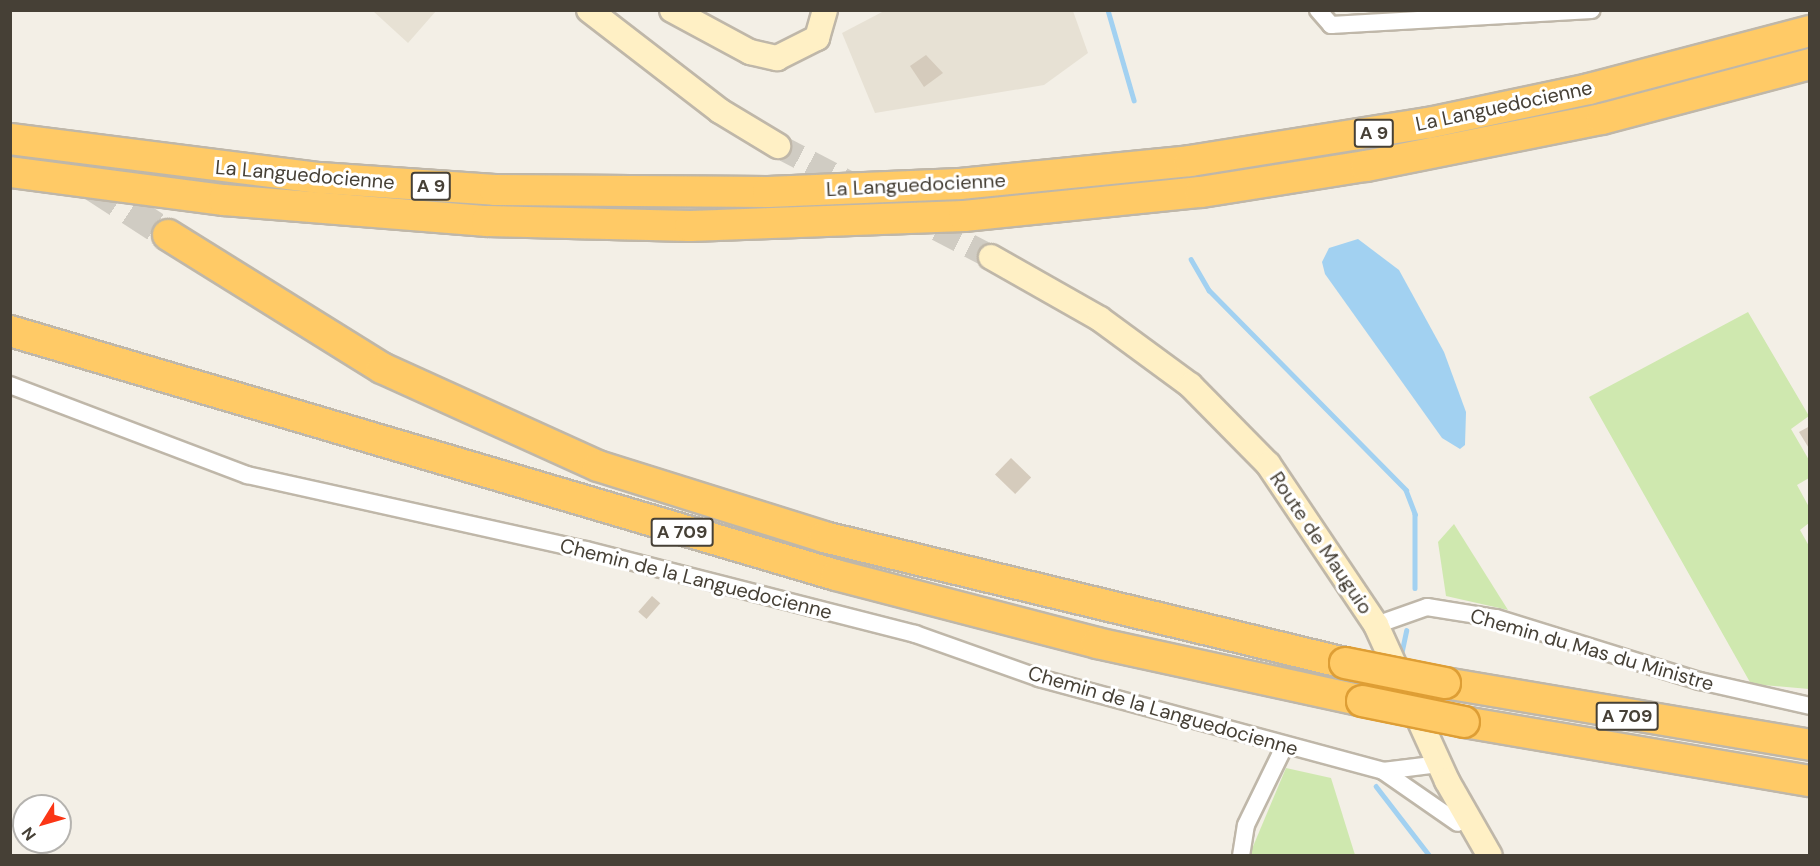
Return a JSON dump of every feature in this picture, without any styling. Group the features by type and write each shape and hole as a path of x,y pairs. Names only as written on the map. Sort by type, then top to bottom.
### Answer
{"highway":[{"name":"La Languedocienne","path":"10,139 308,177 495,190 757,193 960,184 1190,161 1418,125 1589,89 1809,31"},
{"name":"La Languedocienne","path":"10,172 280,206 498,221 690,226 964,216 1191,193 1388,162 1591,121 1809,64"},
{"name":"A 709","path":"168,235 382,368 547,446 645,484 969,575 1345,663 1445,683 1809,745"},
{"name":"A 709","path":"10,331 836,575 1097,643 1464,722 1809,781"}],"street":[{"path":"672,10 750,52 777,58 817,38 825,10"},
{"path":"1318,10 1331,26 1592,10"},
{"path":"605,15 720,111 778,146"},
{"name":"Route de Mauguio","path":"991,257 1100,319 1190,385 1268,465 1380,635 1443,773"},
{"name":"Chemin de la Languedocienne","path":"10,385 247,476 585,550 915,634 1039,678 1383,771 1443,773"},
{"name":"Chemin du Mas du Ministre","path":"1380,635 1427,607 1496,618 1700,681 1809,706"},
{"path":"1241,855 1246,825 1285,745"},
{"name":"Chemin de la Languedocienne","path":"1383,771 1458,823"},
{"path":"1443,773 1458,823 1474,855"},
{"path":"1443,773 1490,855"}],"shaded area":[{"path":"373,11 436,11 408,43"},
{"path":"884,11 1073,11 1088,53 1044,85 875,113 842,33"}],"green space":[{"path":"1748,312 1809,416 1791,429 1809,460 1809,478 1797,485 1809,507 1809,523 1800,530 1809,546 1809,689 1751,684 1589,397"},
{"path":"1454,524 1508,610 1446,596 1438,542"},
{"path":"1286,768 1331,778 1355,855 1249,856"}],"water":[{"path":"1358,239 1399,270 1444,352 1466,412 1465,445 1460,449 1442,438 1325,274 1322,262 1329,248"}],"building":[{"path":"926,55 943,73 924,87 910,66"},
{"path":"1810,426 1810,450 1799,432"},
{"path":"1011,458 1031,477 1015,494 995,475"},
{"path":"652,596 660,603 647,619 638,612"}],"waterway":[{"path":"1108,10 1134,100"},
{"path":"1191,259 1209,290 1406,490 1415,514 1415,588"},
{"path":"1401,655 1406,631"},
{"path":"1376,786 1430,856"}],"tunnel":[{"path":"17,137 168,235"},
{"path":"778,146 991,257"}]}
